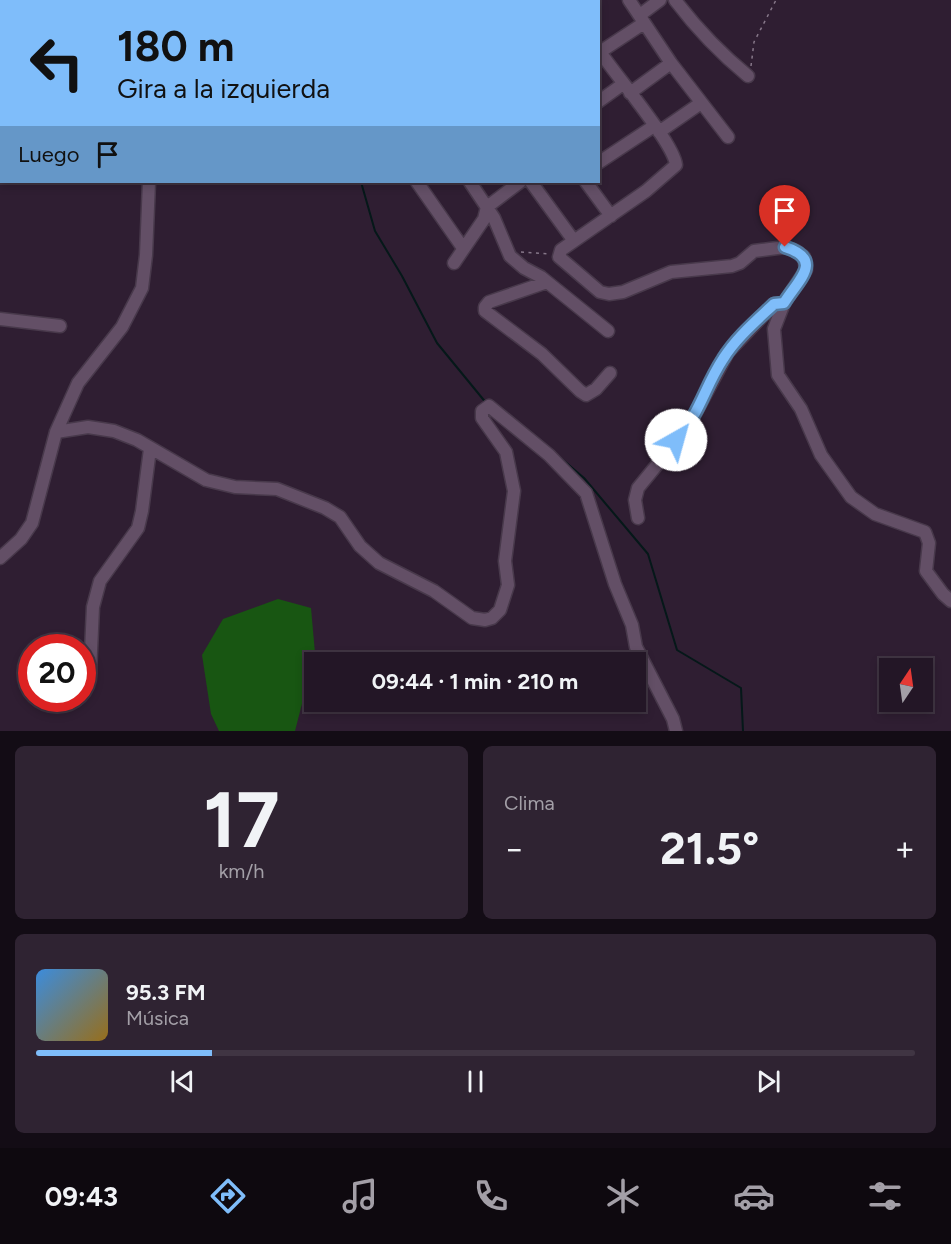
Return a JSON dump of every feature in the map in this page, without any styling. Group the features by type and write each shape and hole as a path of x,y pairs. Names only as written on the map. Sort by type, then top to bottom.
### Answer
{"street":[{"path":"629,0 700,103 728,137"},
{"path":"600,49 642,19 660,0"},
{"path":"681,2 696,29 718,52 748,76"},
{"path":"600,51 657,129 675,160 673,169 561,250 559,255 600,292 615,295 671,272 732,266 740,263 754,251 785,247 799,253 807,265 805,273 784,303 774,329 776,371 801,409 822,455 851,497 875,514 925,532 929,543 926,571 951,601"},
{"path":"600,101 672,63"},
{"path":"600,162 700,103"},
{"path":"0,558 21,539 32,523 56,432 78,383 122,327 142,288 146,255 148,183"},
{"path":"418,183 463,248"},
{"path":"472,183 498,225 510,256 547,282 608,331"},
{"path":"454,263 484,219 487,207 519,183"},
{"path":"532,183 574,242"},
{"path":"587,183 611,216"},
{"path":"547,282 489,303 485,306 485,311 542,354 580,391 586,394 596,389 610,373"},
{"path":"638,518 635,500 638,488 695,417 723,359 774,304 784,303"},
{"path":"0,319 60,326"},
{"path":"56,432 88,427 101,428 137,440 206,480 277,489 326,508 340,517 360,546 379,563 434,591 472,618 485,620 492,618 500,610 508,585 505,561 514,498 506,452 482,418 482,411 489,406 549,455 586,493 615,584 632,626 636,647 673,719 676,731"},
{"path":"92,634 93,607 100,581 138,528 150,449"}],"path":[{"path":"748,76 754,42 776,0"},
{"path":"516,246 526,254 559,255"}],"green space":[{"path":"278,599 311,608 315,652 304,652 304,696 295,731 219,731 211,714 202,655 223,619"}],"waterway":[{"path":"361,183 375,231 402,276 437,343 487,404"},
{"path":"529,431 584,478 648,554 677,650 741,688 743,731"}],"route":[{"path":"676,440 701,407 728,351 774,304 784,303 805,273 807,265 804,257 785,247"}]}
